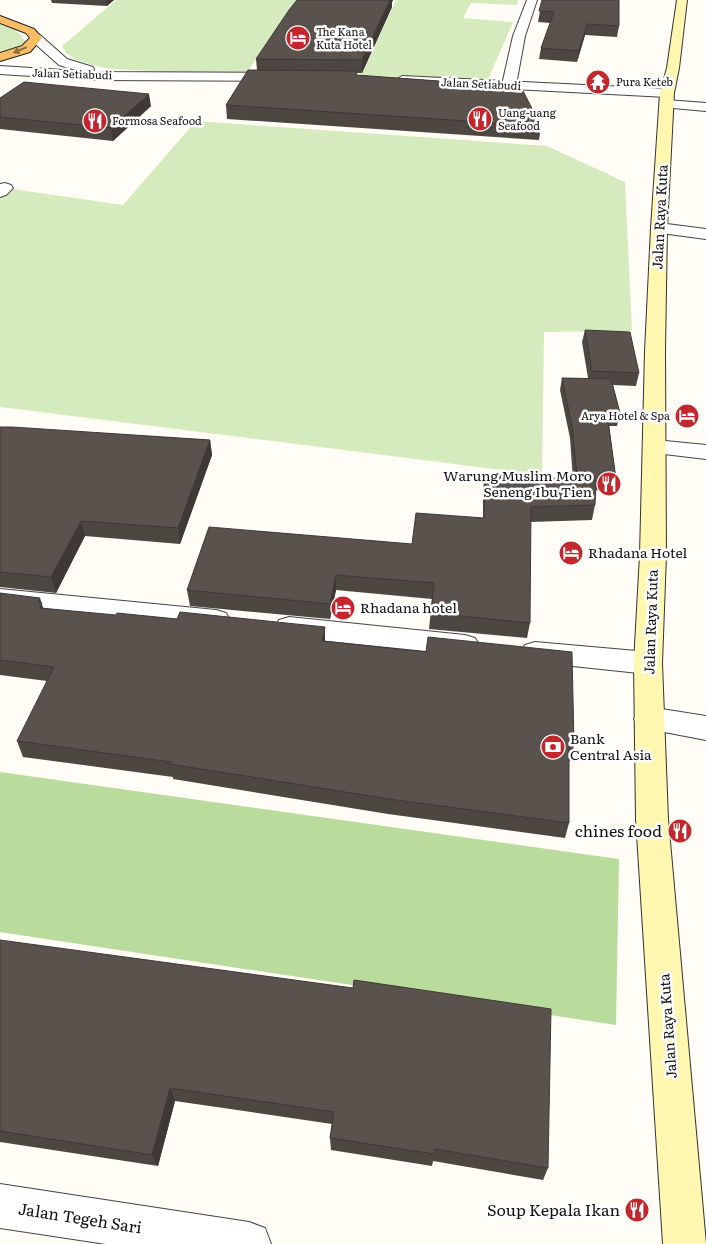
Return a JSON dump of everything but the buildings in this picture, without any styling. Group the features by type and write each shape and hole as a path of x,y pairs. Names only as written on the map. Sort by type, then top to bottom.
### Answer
{"highway":[{"path":"0,57 26,49 33,34 28,20 23,16"},
{"path":"0,18 33,34"}],"main road":[{"name":"Jalan Raya Kuta","path":"682,0 667,99 659,228 655,351 654,555 648,663 652,819 685,1244"}],"street":[{"path":"509,85 519,36 532,0"},
{"name":"Jalan Setiabudi","path":"33,34 63,62 72,66 100,72 144,76"},
{"name":"Jalan Setiabudi","path":"0,70 95,76 292,77"},
{"name":"Jalan Setiabudi","path":"393,80 509,85 667,99 706,107"},
{"path":"659,228 706,234"},
{"path":"655,446 706,452"},
{"path":"0,598 648,663"},
{"path":"649,719 706,728"},
{"name":"Jalan Tegeh Sari","path":"0,1206 249,1244"}],"green space":[{"path":"116,0 297,0 245,75 108,69 76,60 66,53 62,46"},
{"path":"396,0 518,0 517,5 471,3 463,18 513,22 487,82 359,75 363,72"},
{"path":"0,22 15,30 26,43 0,53"},
{"path":"196,121 547,146 625,182 632,331 544,332 542,475 0,407 0,192 5,188 123,205"},
{"path":"0,772 619,859 616,1025 0,932"}],"place":[{"name":"The Kana Kuta Hotel","path":"298,38"},
{"name":"Pura Keteb","path":"598,82"},
{"name":"Uang-uang Seafood","path":"480,119"},
{"name":"Formosa Seafood","path":"95,121"},
{"name":"Arya Hotel & Spa","path":"687,416"},
{"name":"Warung Muslim Moro Seneng Ibu Tien","path":"609,484"},
{"name":"Rhadana Hotel","path":"571,553"},
{"name":"Rhadana hotel","path":"343,608"},
{"name":"Bank Central Asia","path":"553,747"},
{"name":"chines food","path":"680,831"},
{"name":"Soup Kepala Ikan","path":"637,1210"}]}
